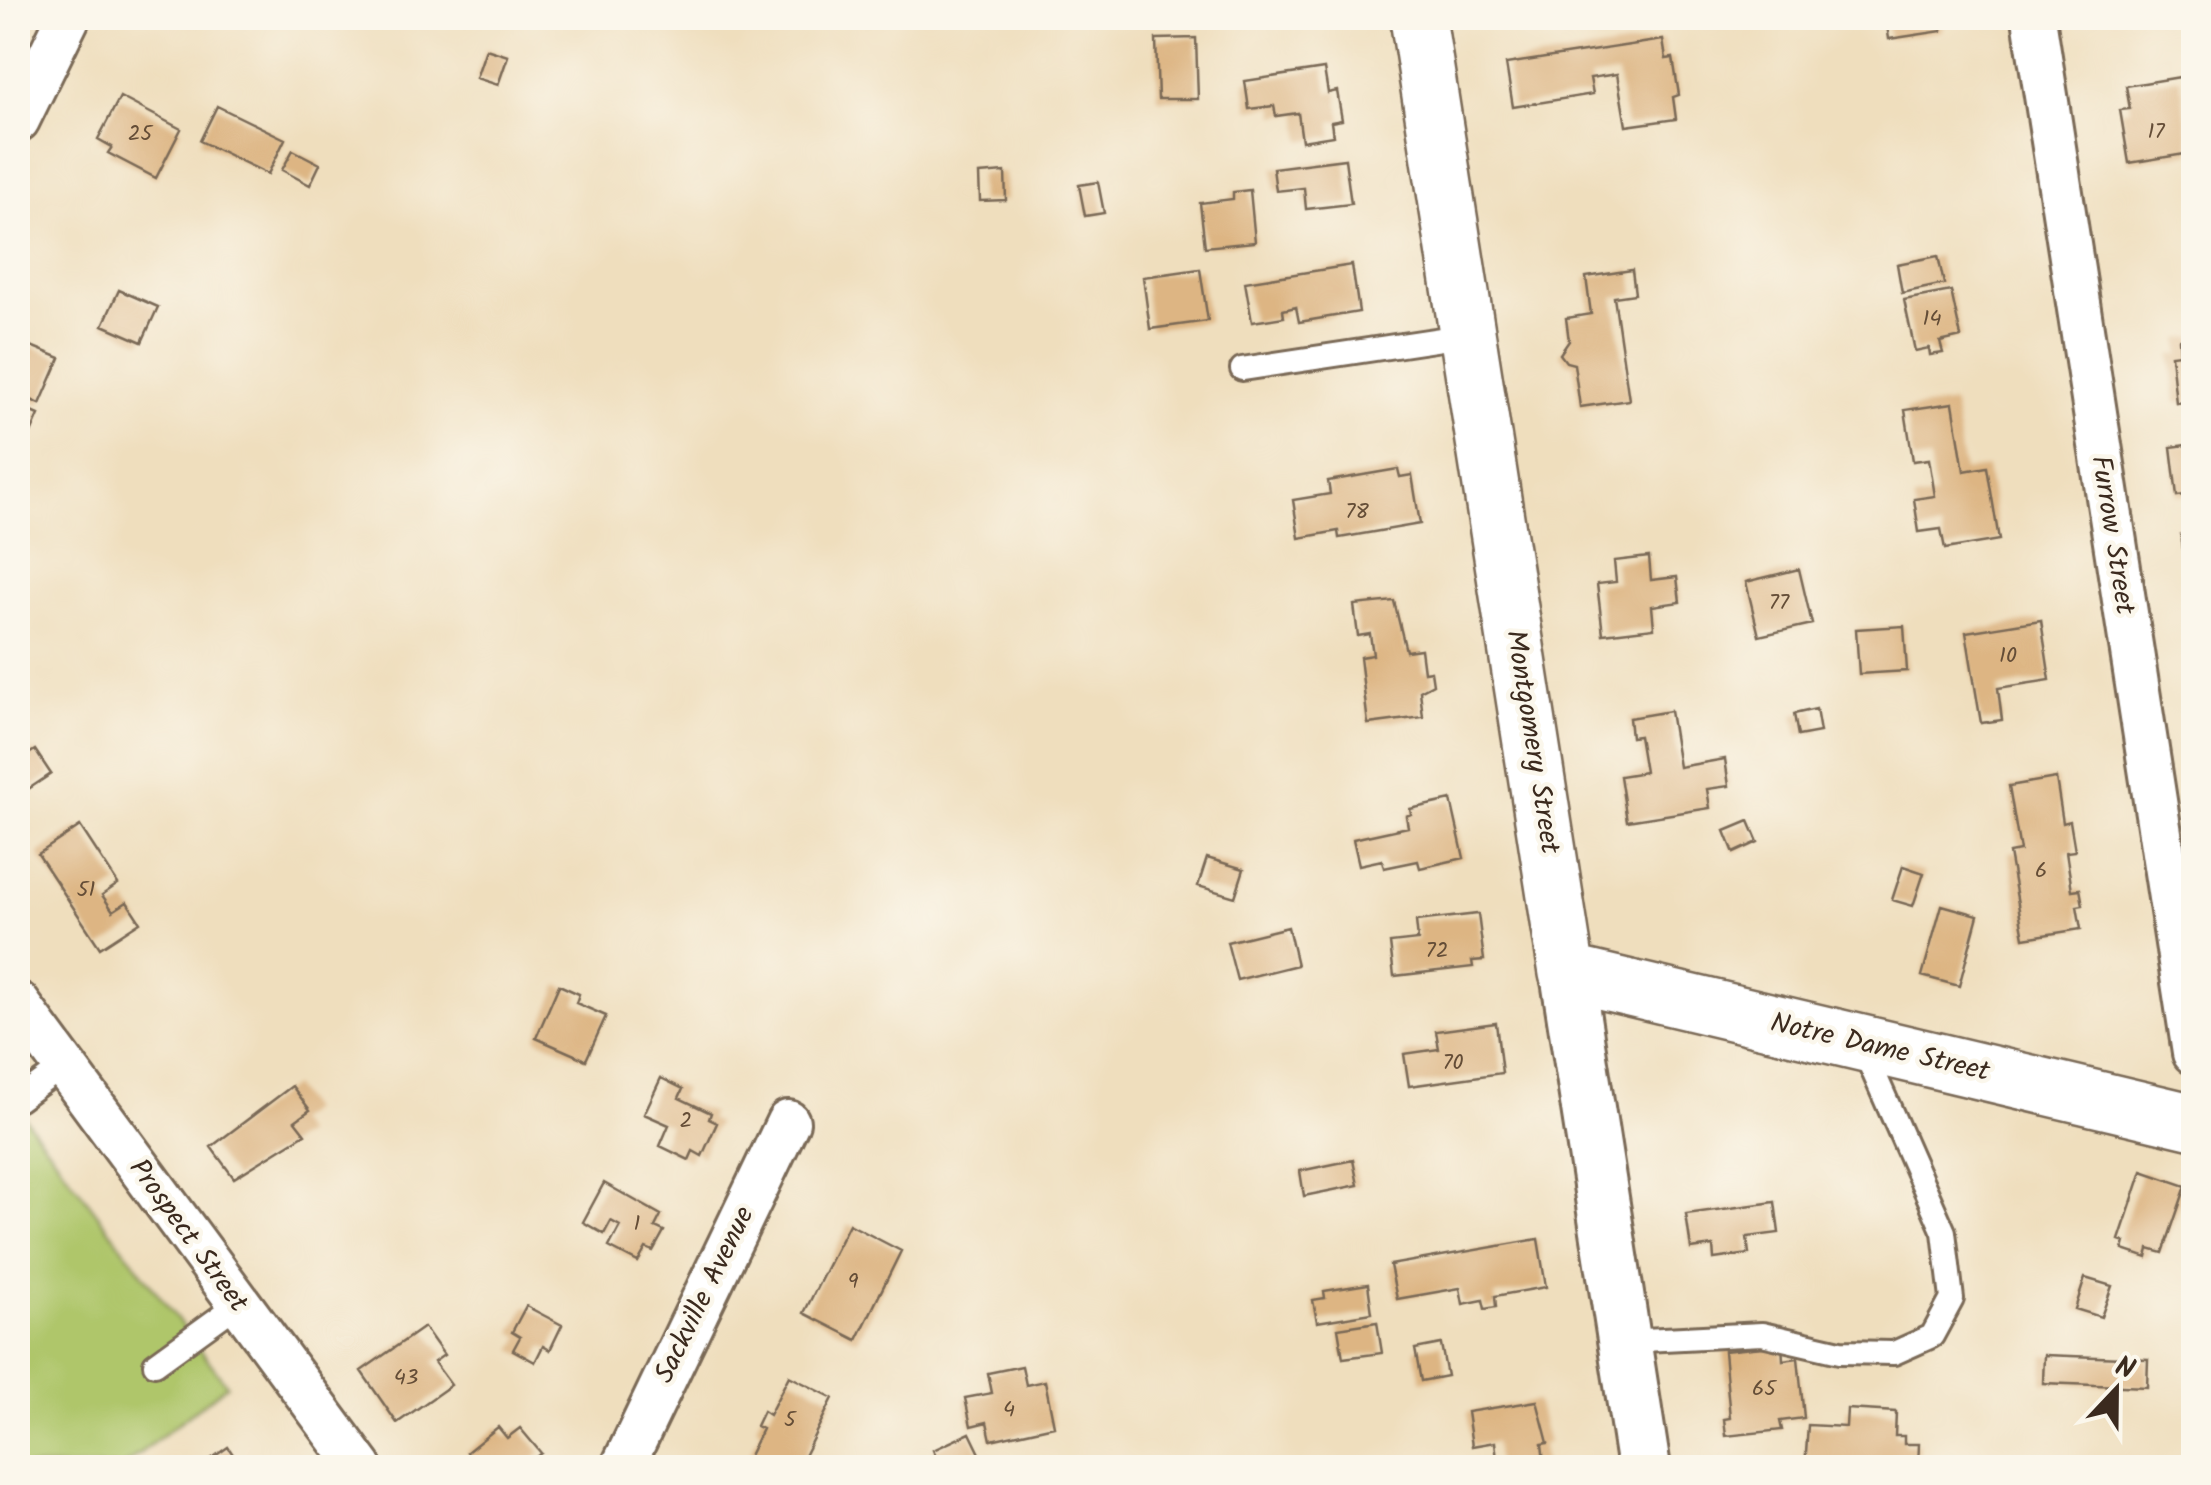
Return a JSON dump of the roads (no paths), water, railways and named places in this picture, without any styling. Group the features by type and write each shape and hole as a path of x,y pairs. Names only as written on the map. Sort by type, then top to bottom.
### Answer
{"main road":[{"name":"Montgomery Street","path":"1418,18 1567,972"},
{"name":"Notre Dame Street","path":"1567,972 2194,1122"}],"street":[{"path":"18,120 68,18"},
{"name":"Furrow Street","path":"2034,18 2194,1053"},
{"name":"Montgomery Street","path":"1567,972 1644,1468"},
{"name":"Prospect Street","path":"18,1003 361,1468"},
{"name":"Sackville Avenue","path":"622,1468 788,1122"}],"lane":[{"path":"1242,369 1468,335"},
{"path":"1624,1341 1762,1334 1840,1352 1894,1353 1932,1336 1952,1300 1944,1232 1861,1044"},
{"path":"18,1100 64,1066"},
{"path":"155,1364 238,1304"}]}
